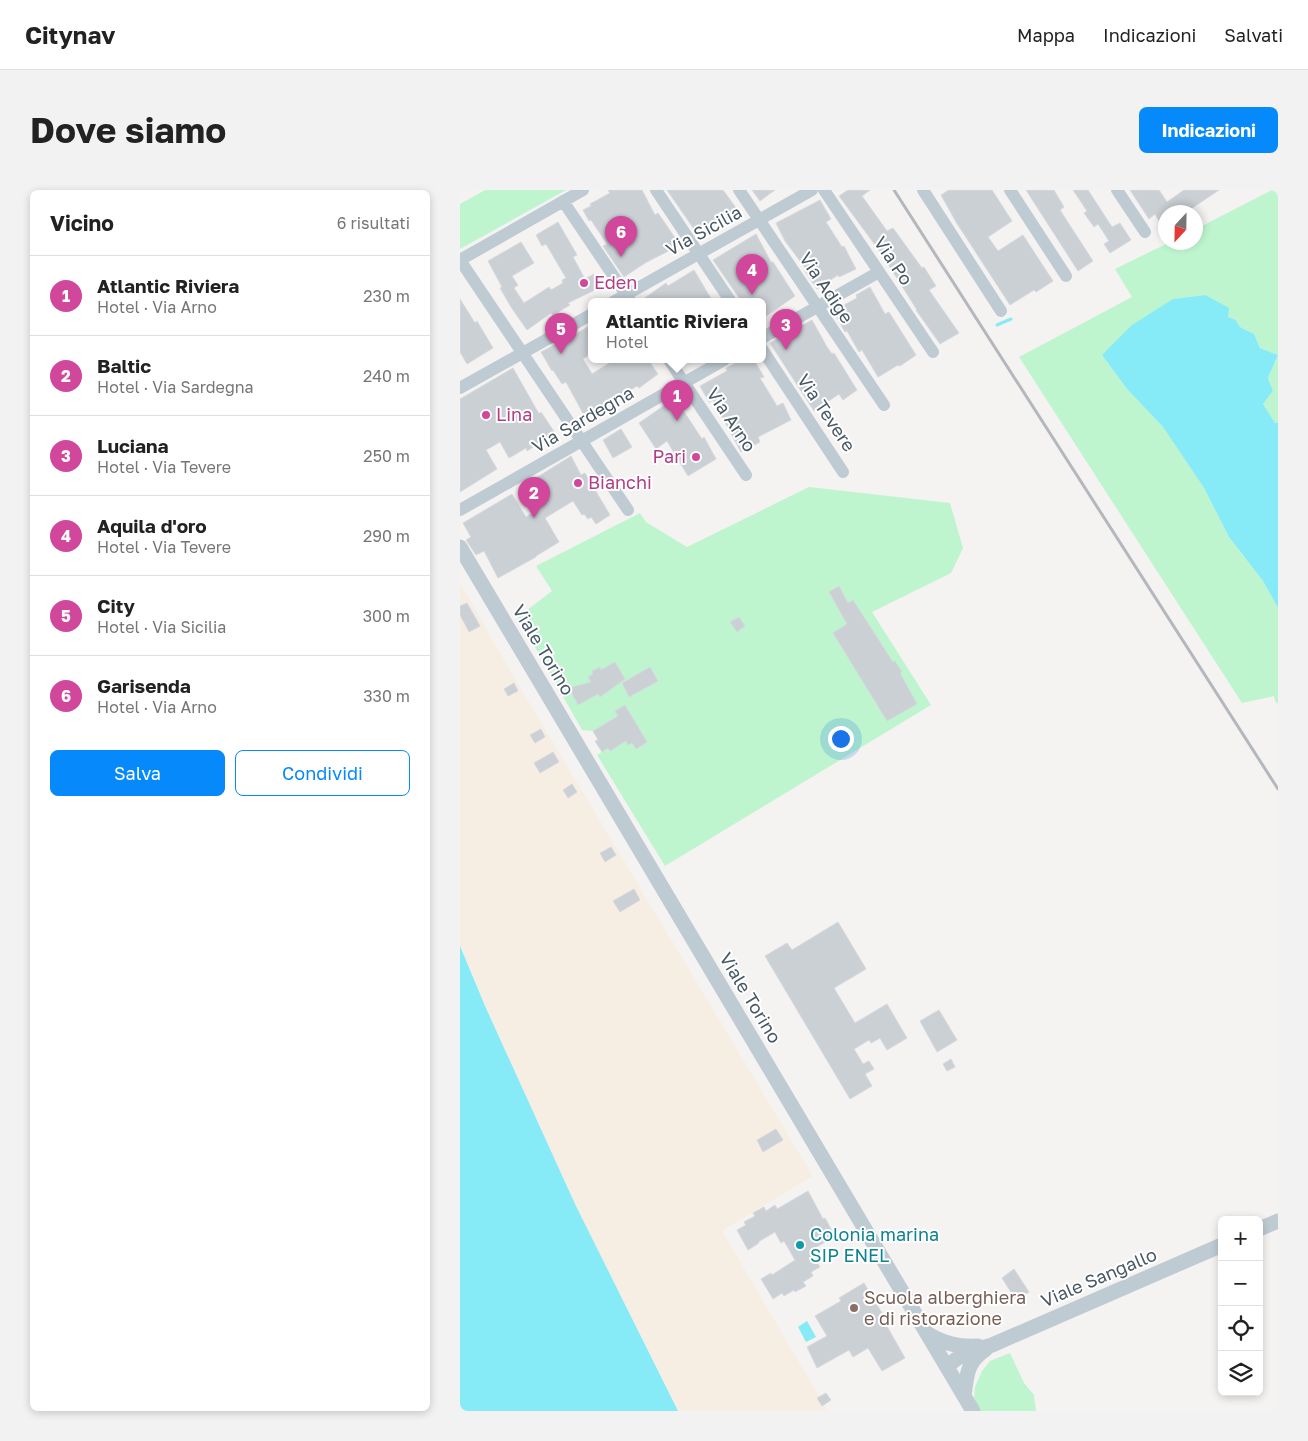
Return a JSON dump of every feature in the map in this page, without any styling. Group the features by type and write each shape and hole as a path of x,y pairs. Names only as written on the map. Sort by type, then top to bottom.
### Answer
{"street":[{"path":"583,190 460,260 628,510"},
{"path":"656,190 728,298"},
{"name":"Via Adige","path":"739,190 884,406"},
{"name":"Via Sicilia","path":"628,298 699,254 812,190"},
{"name":"Via Po","path":"824,190 933,352"},
{"path":"923,190 1000,311"},
{"path":"1010,190 1066,276"},
{"path":"1117,190 1145,232"},
{"path":"563,201 628,298"},
{"path":"766,336 879,272"},
{"path":"460,388 588,316"},
{"name":"Via Tevere","path":"766,355 843,472"},
{"name":"Via Arno","path":"671,363 746,474"},
{"name":"Via Sardegna","path":"460,510 719,363"},
{"name":"Viale Torino","path":"460,547 973,1411"},
{"path":"1263,1227 1278,1221"},
{"name":"Viale Sangallo","path":"947,1367 959,1364 992,1345 1218,1247"},
{"name":"Viale Sangallo","path":"928,1334 952,1346 976,1347 992,1345"},
{"name":"Viale Sangallo","path":"964,1396 968,1370 975,1357 992,1345"}],"green space":[{"path":"485,190 566,190 460,249 460,204"},
{"path":"1272,190 1278,190 1278,355 1260,348 1254,334 1240,327 1236,320 1228,317 1205,295 1173,299 1102,355 1127,389 1163,427 1204,488 1229,537 1263,581 1278,608 1278,703 1276,703 1274,696 1242,703 1019,357 1132,297 1115,269 1158,248 1158,250 1203,250 1203,225"},
{"path":"1278,356 1278,423 1275,423 1263,404 1273,391 1268,378"},
{"path":"809,487 950,503 963,548 951,573 872,612 931,705 665,866 597,755 608,748 610,750 626,741 618,716 593,731 582,730 518,617 552,591 536,566 640,513 646,522 687,547"},
{"path":"1010,1353 1024,1383 1034,1395 1036,1411 980,1411 974,1400 975,1387 982,1371 990,1361"}],"sand":[{"path":"460,583 515,679 813,1176 722,1231 828,1411 678,1411 575,1204 485,1006 460,946"}],"water":[{"path":"1205,295 1229,308 1228,317 1236,320 1240,327 1254,334 1260,348 1278,355 1268,378 1273,391 1263,404 1275,423 1278,423 1278,608 1263,581 1229,537 1204,488 1163,427 1127,389 1102,355 1132,325 1173,299"},
{"path":"460,946 485,1006 575,1204 678,1411 460,1411"},
{"path":"807,1321 816,1337 806,1342 798,1327"}],"building":[{"path":"608,190 642,190 655,215 658,213 680,245 645,263 624,277 603,246 607,244 583,210 610,193"},
{"path":"667,190 723,190 739,212 722,224 719,221 698,235"},
{"path":"752,190 775,190 760,201"},
{"path":"848,190 870,190 862,196 887,231 893,228 922,268 924,267 936,286 929,290 959,333 940,344 916,310 881,253 839,196"},
{"path":"949,190 992,190 1012,221 988,237 998,251 1023,235 1053,281 1010,305 956,222 941,195"},
{"path":"1026,190 1054,190 1064,207 1060,210 1093,261 1078,271"},
{"path":"1073,190 1088,190 1112,227 1120,223 1131,240 1110,253 1104,244 1109,241 1098,224 1094,227 1084,213 1087,211"},
{"path":"1130,190 1159,190 1167,202 1184,190 1219,190 1197,205 1158,205 1158,219 1155,214 1149,219"},
{"path":"820,200 831,219 826,222 842,247 844,246 856,269 839,277 838,275 817,289 804,270 806,269 785,241 776,223"},
{"path":"558,222 577,255 573,257 585,279 594,274 601,287 568,303 570,305 553,315 551,313 527,330 500,288 502,287 488,261 521,242 534,263 512,276 518,285 514,288 524,303 549,287 551,290 563,283 562,280 566,278 546,244 542,246 536,235"},
{"path":"756,234 771,262 773,262 795,296 766,316 766,298 739,298 713,260"},
{"path":"694,270 711,298 645,298 666,283 668,286"},
{"path":"870,287 885,314 889,312 916,355 900,366 898,365 878,377 862,350 859,352 833,311 857,298 856,295"},
{"path":"460,299 475,323 477,321 493,348 467,364 460,352"},
{"path":"812,320 827,347 832,354 834,353 857,390 843,400 839,394 814,411 770,343"},
{"path":"588,327 588,356 583,359 592,374 609,363 650,363 658,374 639,388 637,386 585,417 566,382 562,384 541,352 570,338"},
{"path":"735,363 756,363 764,377 760,378 777,406 783,403 791,420 758,437 760,442 741,452 713,400 709,402 700,386 727,371 726,368"},
{"path":"513,368 539,414 541,412 555,433 527,451 526,448 509,458 500,442 486,450 497,469 460,492 460,399"},
{"path":"675,398 702,439 704,437 716,459 688,476 667,441 656,449 639,423"},
{"path":"621,429 632,447 613,458 603,440"},
{"path":"571,456 581,475 585,473 610,515 596,524 591,517 588,519 584,514 582,515 573,501 545,518 559,542 498,578 484,551 476,555 466,540 471,537 463,523 512,494 526,517 539,509 525,485"},
{"path":"839,586 848,603 853,600 893,662 895,661 917,704 887,721 833,633 847,624 829,592"},
{"path":"467,603 480,626 469,632 460,615 460,606"},
{"path":"739,617 745,626 737,632 730,622"},
{"path":"615,662 625,679 600,697 598,694 578,705 569,688 591,682 588,677 593,674 592,671 600,667 601,670"},
{"path":"650,667 658,681 629,697 622,683"},
{"path":"514,683 518,691 508,696 504,689"},
{"path":"625,705 647,742 636,749 632,743 628,745 626,741 610,751 608,748 602,752 595,741 598,740 593,731 618,716 615,711"},
{"path":"541,729 545,737 535,743 530,735"},
{"path":"553,752 559,762 540,773 534,763"},
{"path":"572,784 577,792 568,798 563,790"},
{"path":"611,847 616,855 605,862 600,853"},
{"path":"634,889 640,900 620,912 613,901"},
{"path":"838,922 866,969 834,988 855,1023 887,1004 907,1038 887,1050 880,1038 871,1043 869,1040 854,1049 863,1064 869,1061 874,1069 865,1074 872,1086 850,1099 765,956 787,943 792,950"},
{"path":"939,1010 957,1040 937,1052 920,1021"},
{"path":"951,1059 955,1067 947,1071 943,1064"},
{"path":"776,1129 783,1140 763,1152 757,1140"},
{"name":"Colonia marina SIP ENEL","path":"808,1191 823,1219 825,1218 835,1236 810,1251 820,1267 811,1272 813,1276 803,1282 806,1286 784,1296 782,1293 773,1299 761,1279 771,1273 772,1275 795,1260 784,1241 781,1243 775,1232 748,1250 737,1230 746,1225 744,1222 755,1216 753,1213 764,1207 766,1211 775,1205 777,1209"},
{"path":"1014,1269 1029,1292 1016,1300 1002,1278"},
{"path":"864,1283 905,1358 882,1371 868,1348 853,1357 849,1350 817,1368 807,1347 827,1336 815,1316 841,1301 839,1298"},
{"path":"826,1393 831,1400 822,1406 817,1398"}],"waterway":[{"path":"997,325 1011,319"}],"railway":[{"path":"894,190 1278,789"}],"place":[{"name":"Garisenda","path":"621,257"},
{"name":"Eden","path":"584,283"},
{"name":"Aquila d'oro","path":"752,295"},
{"name":"Luciana","path":"786,350"},
{"name":"City","path":"561,354"},
{"name":"Lina","path":"486,415"},
{"name":"Atlantic Riviera","path":"677,421"},
{"name":"Pari","path":"696,457"},
{"name":"Bianchi","path":"578,483"},
{"name":"Baltic","path":"534,518"},
{"name":"Colonia marina SIP ENEL","path":"800,1245"},
{"name":"Scuola alberghiera e di ristorazione","path":"854,1308"}]}
